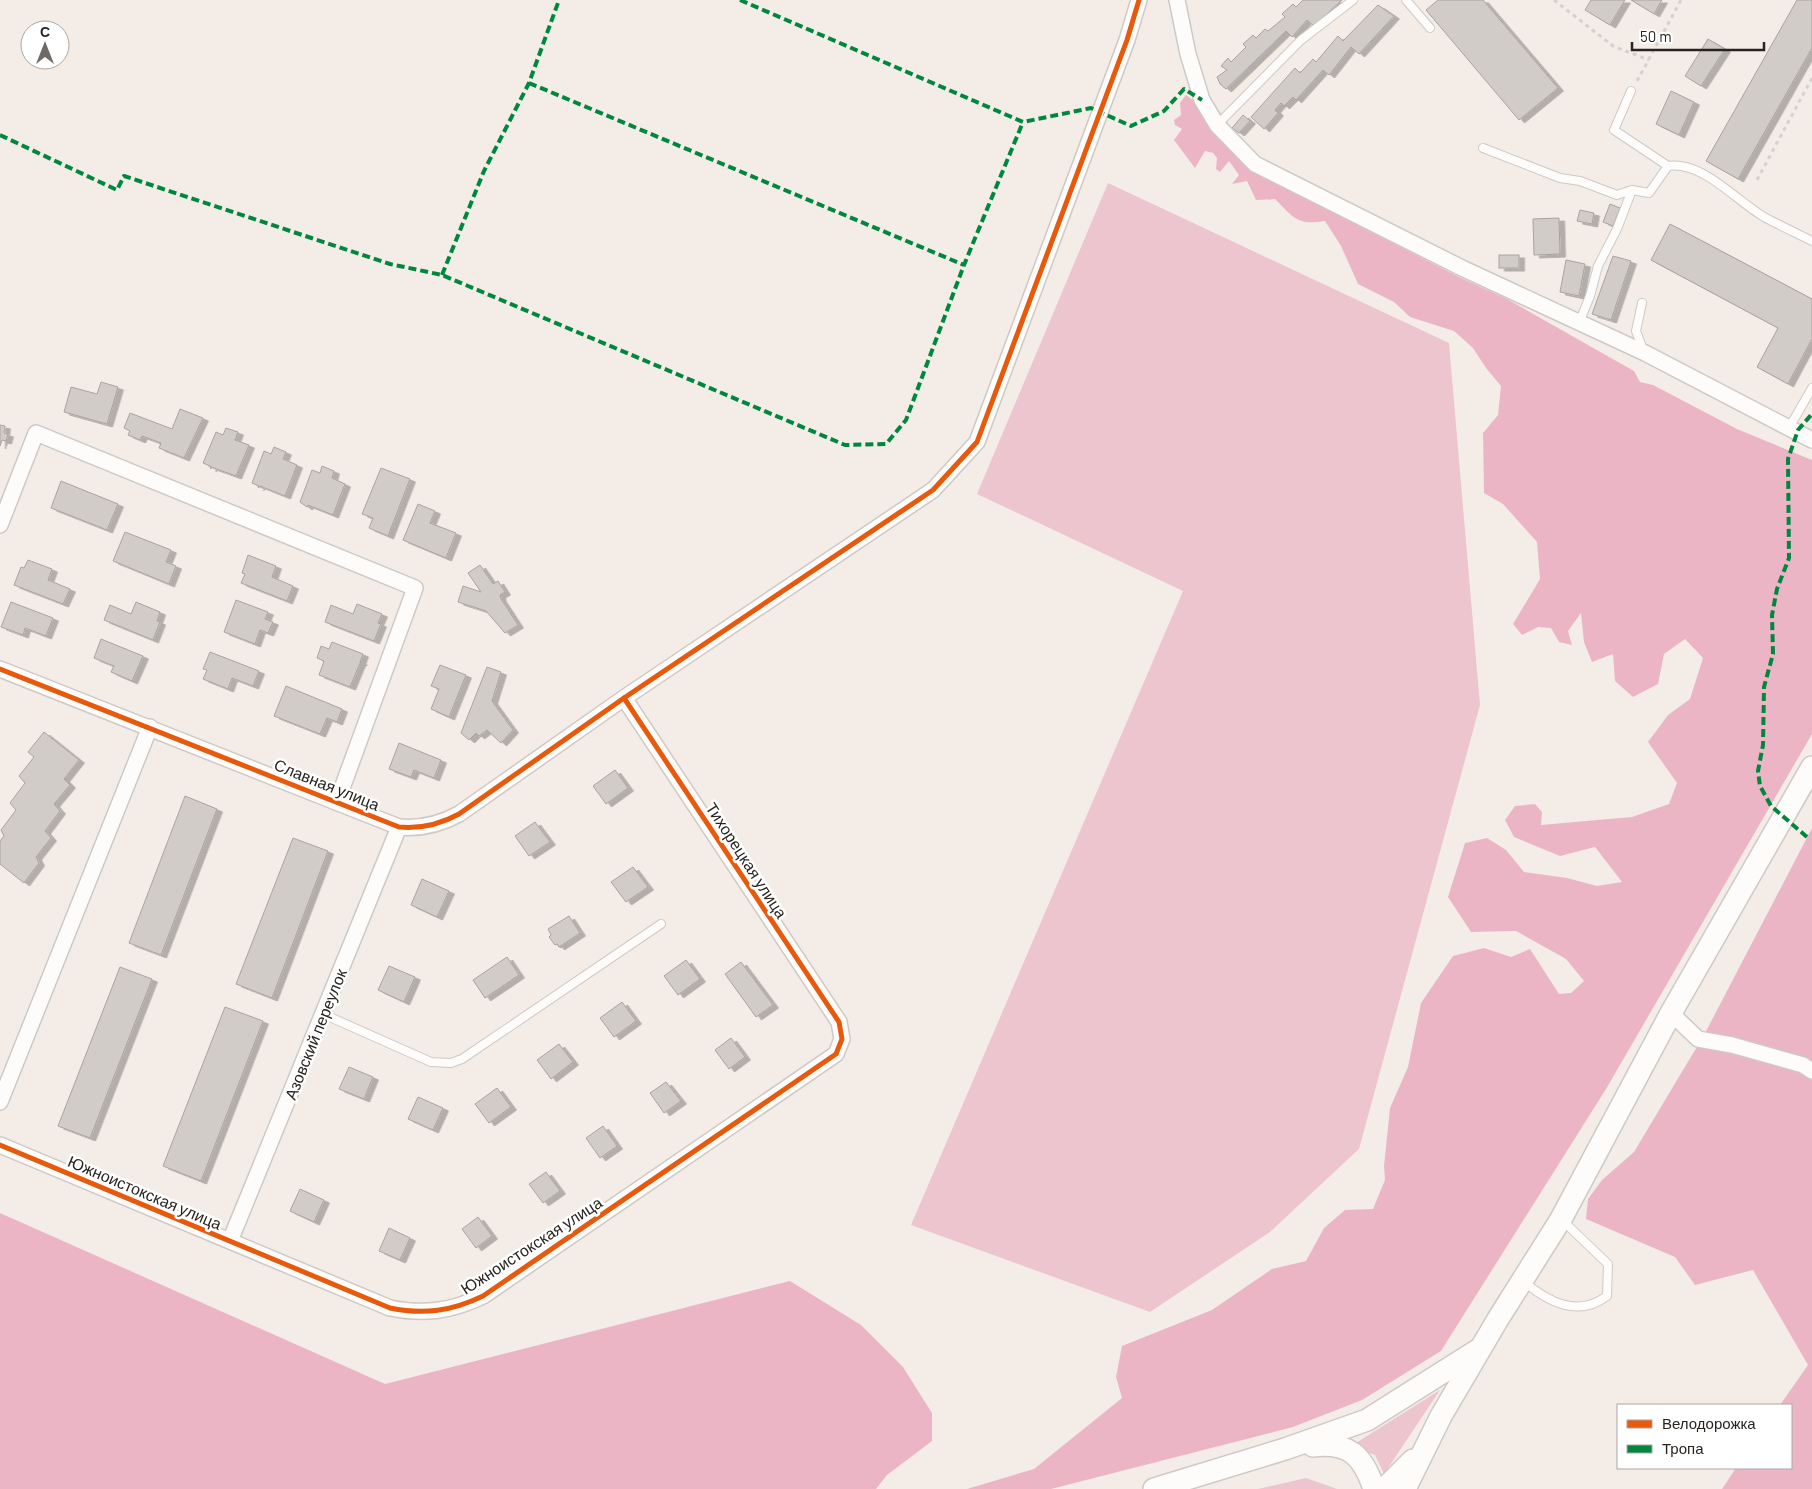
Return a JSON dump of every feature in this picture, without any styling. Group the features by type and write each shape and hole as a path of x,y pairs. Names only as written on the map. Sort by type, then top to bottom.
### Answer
{"street":[{"name":"Славная улица","path":"0,669 150,726 399,827 417,828 435,825 459,814 624,698 934,490 976,442 1127,40 1140,0"},
{"path":"1177,0 1188,54 1202,100 1218,125 1255,164 1464,269 1645,354 1812,440"},
{"path":"0,524 36,433 414,588 337,802"},
{"name":"Тихорецкая улица","path":"624,698 839,1022 842,1038"},
{"path":"0,1102 150,726"},
{"path":"1405,1489 1422,1452 1480,1348 1560,1219 1671,1013 1812,767"},
{"name":"Азовский переулок","path":"230,1242 399,827"},
{"path":"1671,1013 1698,1039 1732,1045 1803,1064 1812,1071"},
{"name":"Южноистокская улица","path":"0,1145 390,1308 429,1312 467,1304 483,1296 836,1054 842,1038"},
{"path":"1154,1489 1285,1449 1367,1420 1480,1348"},
{"path":"1285,1449 1340,1445 1354,1453 1363,1463 1374,1489"},
{"path":"1384,1489 1422,1452"}],"lane":[{"path":"1218,125 1302,40 1353,0"},
{"path":"1406,0 1430,28"},
{"path":"1631,91 1614,130 1668,166 1680,164 1706,176 1763,216 1812,240"},
{"path":"1483,148 1560,178 1580,181 1617,195 1632,190 1649,193 1668,166"},
{"path":"1578,322 1601,259 1617,229 1632,190"},
{"path":"1642,303 1636,331 1645,354"},
{"path":"1789,428 1812,388"},
{"path":"323,1014 431,1062 450,1063 462,1059 661,924"},
{"path":"1523,1281 1541,1296 1562,1306 1596,1305 1608,1296 1608,1264 1560,1219"}],"path":[{"path":"1554,0 1614,46 1649,60"},
{"path":"1631,91 1682,0"},
{"path":"1757,180 1812,78"}],"shaded area":[{"path":"1186,95 1194,101 1213,128 1251,170 1461,278 1507,299 1634,371 1640,382 1653,385 1737,429 1812,460 1812,734 1606,1089 1441,1351 1362,1400 1293,1427 1051,1489 967,1489 1034,1469 1122,1398 1116,1377 1122,1346 1212,1310 1272,1269 1306,1261 1324,1228 1345,1210 1373,1209 1385,1180 1384,1166 1390,1108 1408,1067 1421,1003 1453,956 1484,948 1511,957 1530,949 1559,994 1571,993 1584,981 1566,959 1516,931 1471,932 1448,897 1465,843 1487,838 1506,850 1524,872 1567,878 1597,886 1622,882 1595,847 1560,856 1514,837 1505,820 1515,806 1535,804 1542,812 1541,825 1632,817 1669,804 1677,783 1648,742 1668,715 1690,699 1703,658 1685,639 1664,654 1658,684 1633,697 1615,681 1613,654 1592,662 1584,642 1581,613 1568,631 1572,645 1559,642 1551,628 1538,627 1522,635 1513,624 1540,579 1537,542 1503,504 1484,493 1483,433 1498,415 1501,386 1473,348 1454,331 1410,317 1394,302 1358,284 1341,246 1325,221 1302,221 1291,215 1275,199 1256,200 1247,181 1232,184 1239,175 1229,161 1220,172 1216,169 1217,158 1213,153 1205,151 1195,168 1174,140 1182,129 1175,125 1174,120 1181,115 1180,103"},
{"path":"1108,183 1449,343 1480,705 1359,1149 1270,1232 1150,1312 911,1225 1183,591 977,494"},
{"path":"1812,828 1812,1066 1703,1037"},
{"path":"1698,1045 1732,1051 1803,1071 1812,1077 1812,1489 1722,1489 1735,1469 1792,1469 1792,1404 1781,1404 1808,1365 1753,1270 1695,1285 1675,1257 1586,1219 1588,1199 1602,1180 1634,1152"},
{"path":"0,1213 385,1384 790,1281 861,1325 903,1367 932,1413 932,1441 887,1475 876,1489 0,1489"},
{"path":"1440,1390 1384,1474 1375,1455 1351,1446"},
{"path":"1306,1478 1337,1489 1258,1489"}],"building":[{"path":"1303,0 1342,0 1314,26 1307,20 1292,37 1286,31 1226,89 1220,84 1217,77 1227,70 1221,66 1228,58 1231,62 1246,47 1243,44 1253,35 1256,38 1265,29 1268,31 1285,17 1282,14 1293,4 1296,7"},
{"path":"1438,0 1483,0 1558,88 1519,120 1426,10"},
{"path":"1591,0 1625,0 1610,25 1585,10"},
{"path":"1631,0 1662,0 1654,14"},
{"path":"1797,0 1812,0 1812,48 1738,179 1706,161"},
{"path":"1378,5 1394,16 1359,54 1351,47 1329,75 1323,70 1296,100 1293,97 1284,106 1281,103 1275,110 1278,113 1264,129 1251,117 1295,68 1300,73 1313,59 1316,62 1338,36 1343,41"},
{"path":"1708,39 1725,49 1701,86 1685,76"},
{"path":"1671,91 1694,102 1679,135 1656,124"},
{"path":"1243,115 1250,121 1239,133 1232,128"},
{"path":"1610,204 1620,208 1613,226 1603,222"},
{"path":"1580,210 1594,213 1592,224 1577,221"},
{"path":"1559,218 1560,254 1534,255 1533,219"},
{"path":"1670,224 1812,299 1812,339 1788,384 1757,367 1778,328 1651,260"},
{"path":"1499,255 1519,255 1519,268 1499,268"},
{"path":"1613,256 1631,261 1611,320 1592,314"},
{"path":"1566,260 1585,264 1579,296 1560,292"},
{"path":"101,382 118,387 107,424 64,412 71,387 97,394"},
{"path":"180,409 203,418 184,458 159,448 161,443 142,436 140,440 128,435 130,431 124,428 130,413 172,429"},
{"path":"0,425 5,426 4,433 8,434 6,441 2,440 0,446"},
{"path":"226,428 238,432 235,440 249,445 236,476 211,467 211,469 210,466 203,463 216,432 223,435"},
{"path":"274,447 286,452 283,459 297,465 285,496 260,486 258,488 259,486 252,483 264,451 271,454"},
{"path":"322,466 334,471 332,478 345,484 333,515 308,505 307,507 300,502 312,470 320,473"},
{"path":"381,468 410,479 388,536 369,528 373,518 362,514"},
{"path":"61,481 118,504 107,530 51,508"},
{"path":"418,504 435,511 430,523 456,533 446,558 403,540"},
{"path":"125,532 171,550 166,562 176,566 169,584 113,561"},
{"path":"248,555 276,566 272,577 293,586 287,601 241,583 245,574 242,573"},
{"path":"28,560 52,569 48,580 70,589 63,604 14,585 21,567 24,568"},
{"path":"480,565 493,584 498,581 505,592 500,595 501,599 518,625 505,633 486,611 458,602 463,586 481,592 468,573"},
{"path":"236,600 268,612 265,619 273,622 268,633 260,630 255,644 224,632"},
{"path":"11,602 53,618 46,636 25,628 23,635 1,627"},
{"path":"136,602 160,612 157,621 160,622 153,640 104,620 110,605 131,614"},
{"path":"357,604 382,614 378,623 381,624 374,641 325,622 331,605 353,614"},
{"path":"101,639 143,656 132,681 111,672 114,666 94,658"},
{"path":"332,642 363,654 360,662 362,662 350,687 319,675 324,661 317,658 321,646 329,649"},
{"path":"210,652 259,671 253,686 232,678 228,689 203,679 207,670 203,669"},
{"path":"440,665 466,675 449,717 431,709 439,689 431,686"},
{"path":"487,667 501,672 492,701 513,730 501,743 487,730 479,736 476,733 469,740 461,733"},
{"path":"286,686 342,709 337,722 327,718 320,734 274,716"},
{"path":"44,732 79,760 64,779 70,785 54,804 60,811 45,831 51,838 36,857 39,863 24,883 0,864 0,841 4,836 1,830 16,810 10,803 25,783 19,776 34,757 28,752"},
{"path":"399,743 441,760 434,778 414,770 411,777 389,769"},
{"path":"615,770 628,788 606,804 593,786"},
{"path":"185,796 217,809 161,955 129,943"},
{"path":"535,822 550,842 529,856 515,836"},
{"path":"293,838 328,851 272,998 236,984"},
{"path":"633,867 648,887 626,902 611,882"},
{"path":"422,879 449,891 437,917 411,905"},
{"path":"569,916 580,933 559,947 549,937 551,935 548,929"},
{"path":"507,957 519,975 485,998 473,980"},
{"path":"686,960 700,979 678,995 664,976"},
{"path":"741,962 773,1005 756,1017 725,974"},
{"path":"389,966 415,977 404,1002 378,990"},
{"path":"120,967 152,979 90,1138 58,1126"},
{"path":"622,1002 636,1021 614,1037 600,1018"},
{"path":"225,1007 263,1021 201,1181 163,1166"},
{"path":"731,1038 745,1057 729,1069 715,1050"},
{"path":"559,1044 573,1062 551,1079 537,1060"},
{"path":"349,1067 373,1077 364,1099 339,1089"},
{"path":"666,1082 681,1101 664,1113 650,1093"},
{"path":"497,1088 511,1107 489,1123 475,1104"},
{"path":"418,1097 443,1108 433,1130 408,1119"},
{"path":"603,1126 617,1146 600,1158 586,1138"},
{"path":"546,1172 560,1191 543,1203 529,1184"},
{"path":"300,1189 324,1200 314,1222 290,1211"},
{"path":"478,1217 492,1236 476,1248 462,1229"},
{"path":"389,1228 410,1238 400,1260 379,1251"}],"marked path":[{"path":"442,275 484,171 529,83 559,0"},
{"path":"740,0 1023,122 1091,108 1131,126 1164,111 1184,89 1202,100"},
{"path":"529,83 964,265"},
{"path":"0,135 117,190 124,176 390,264 442,275 845,445 886,444 906,420 964,265 1023,122"},
{"path":"1807,837 1771,806 1760,786 1758,771 1763,745 1764,687 1773,654 1772,615 1777,589 1789,558 1788,459 1798,430 1811,415"}],"cycle path":[{"path":"0,669 399,827 430,825 459,814 624,698 933,490 977,442 1127,40 1139,0"},
{"path":"0,1145 390,1308 415,1311 438,1310 460,1305 483,1296 836,1054 842,1039 839,1022 624,698"}]}
